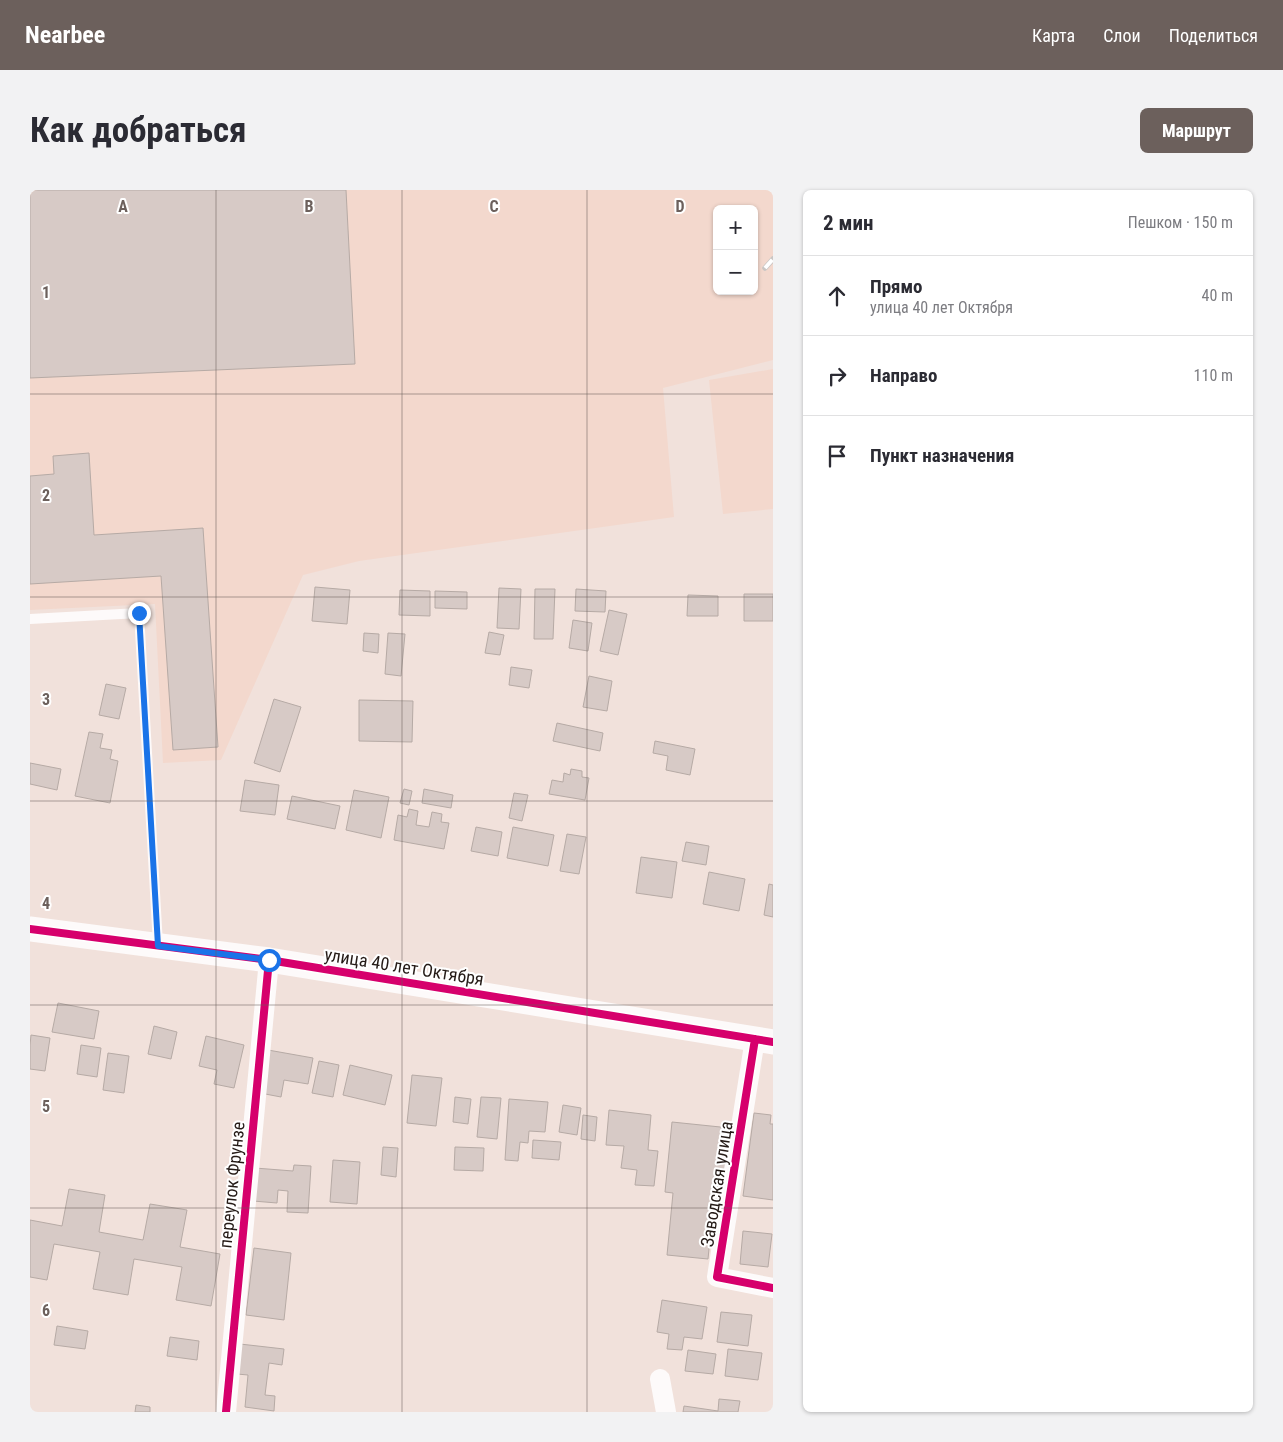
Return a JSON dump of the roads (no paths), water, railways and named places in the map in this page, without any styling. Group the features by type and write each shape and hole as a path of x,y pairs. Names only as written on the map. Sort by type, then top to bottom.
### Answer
{"street":[{"name":"улица 40 лет Октября","path":"30,929 269,960 764,1040"},
{"name":"переулок Фрунзе","path":"226,1412 269,960"},
{"name":"Заводская улица","path":"764,1040 717,1277 773,1288"},
{"path":"660,1379 666,1412"}],"lane":[{"path":"30,619 139,613 158,946"}],"railway":[{"path":"765,268 773,259"}]}
